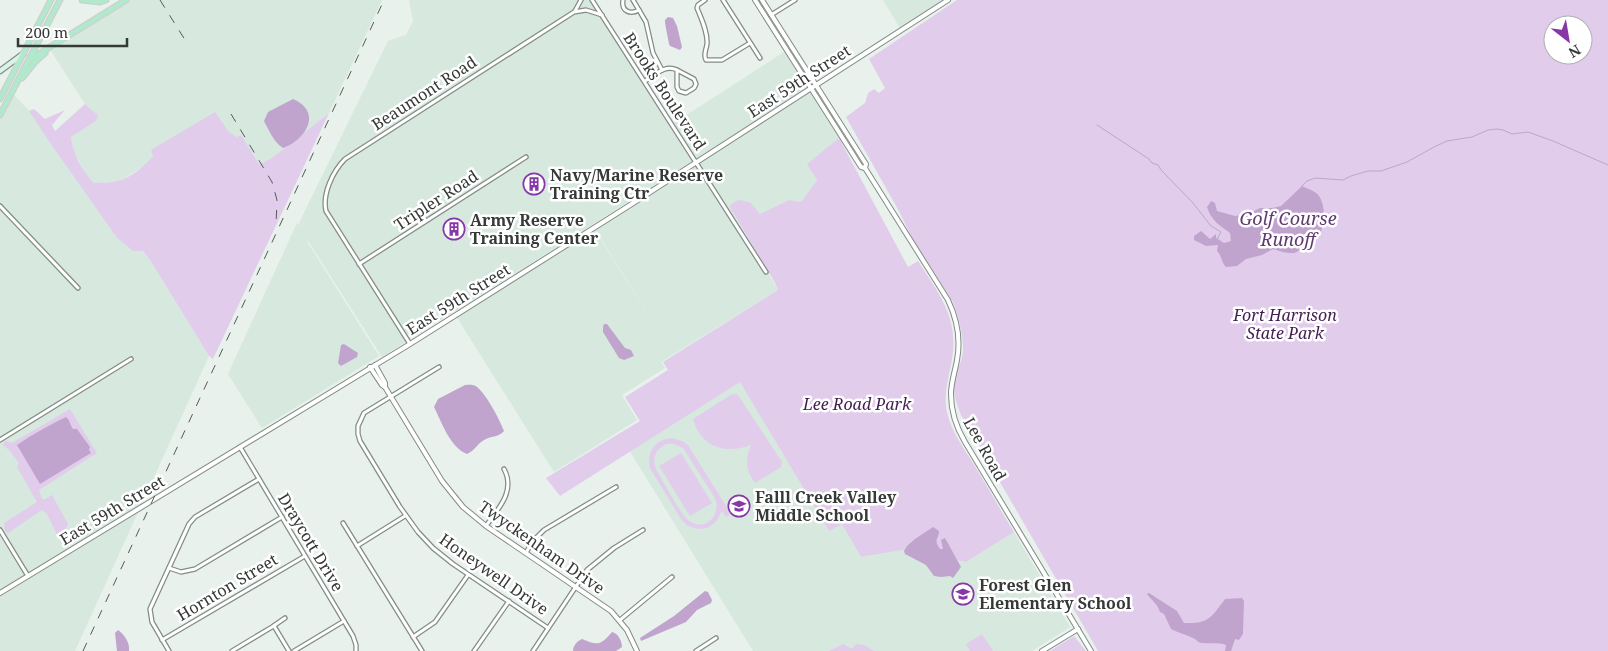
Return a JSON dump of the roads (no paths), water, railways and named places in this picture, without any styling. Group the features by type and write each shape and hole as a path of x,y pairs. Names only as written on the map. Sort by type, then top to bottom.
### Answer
{"main road":[{"path":"0,99 51,0"},
{"path":"0,115 60,0"},
{"path":"82,0 100,2 106,0"},
{"path":"28,61 126,0"},
{"path":"13,90 30,68 51,48"},
{"path":"0,70 24,54"}],"street":[{"name":"Beaumont Road","path":"410,344 325,209 325,197 338,167 345,159 574,12 581,0"},
{"name":"Brooks Boulevard","path":"592,0 766,272"},
{"path":"623,0 623,8 626,11 633,13 639,10"},
{"path":"632,0 647,25 653,53 662,70"},
{"path":"705,0 697,8 707,40 704,56 706,60 722,60 750,43"},
{"path":"723,0 760,58"},
{"name":"Lee Road","path":"755,0 861,167 865,168 945,294 957,325 957,359 951,402 954,418 960,432 1091,651"},
{"name":"Lee Road","path":"762,0 866,164 865,168"},
{"path":"771,15 795,0"},
{"name":"East 59th Street","path":"0,593 410,344 948,0"},
{"path":"574,12 586,10 602,15"},
{"path":"644,81 669,67 677,70 694,79 696,84 694,88 686,93 679,91 677,87 677,70"},
{"name":"Tripler Road","path":"359,264 526,157"},
{"path":"0,206 78,288"},
{"path":"0,440 131,359"},
{"name":"Twyckenham Drive","path":"372,366 385,383 385,387 446,488 463,507 486,526 607,607 620,620 631,636 637,651"},
{"name":"Honeywell Drive","path":"439,367 363,415 358,425 361,444 406,516 433,548 452,564 548,628"},
{"name":"Draycott Drive","path":"240,447 354,638 356,651"},
{"path":"486,526 507,494 508,480 504,469"},
{"path":"168,651 152,624 150,611 188,525 193,519 259,479"},
{"path":"526,553 532,542 544,530 616,487"},
{"path":"357,546 406,516"},
{"path":"169,568 183,572 195,569 282,517"},
{"path":"343,523 422,651"},
{"path":"0,530 28,576"},
{"path":"533,651 588,570 610,551 643,530"},
{"name":"Hornton Street","path":"162,640 305,556"},
{"path":"413,637 435,622 468,575"},
{"path":"620,620 672,577"},
{"path":"474,651 508,601"},
{"path":"232,651 285,618"},
{"path":"294,651 344,621"},
{"path":"274,626 290,651"},
{"path":"1042,651 1078,629"},
{"path":"696,651 716,638"}],"water":[{"path":"668,17 673,18 677,26 682,47 680,50 669,44 665,23"},
{"path":"293,99 307,111 308,125 298,139 283,148 274,139 264,121 268,112"},
{"name":"Golf Course Runoff","path":"1302,186 1318,194 1322,201 1324,218 1318,239 1295,253 1273,249 1262,255 1246,259 1237,266 1226,267 1217,251 1218,245 1206,246 1194,240 1194,236 1201,231 1210,239 1216,234 1216,238 1224,243 1231,241 1230,233 1216,222 1209,212 1207,207 1211,201 1215,203 1217,211 1235,216 1248,214 1260,208 1281,206"},
{"path":"604,324 607,324 625,348 631,350 634,356 624,360 619,358 603,332"},
{"path":"344,344 358,353 357,357 341,366 338,363 341,345"},
{"path":"465,385 474,385 481,390 504,431 483,440 467,454 461,451 451,440 434,407 438,399"},
{"path":"66,417 73,429 77,429 90,447 91,453 40,484 17,445"},
{"path":"933,527 939,531 937,541 940,549 943,549 941,540 945,538 961,567 953,578 950,576 934,576 926,565 905,554 904,551 907,546"},
{"path":"705,591 708,592 712,600 711,603 697,610 686,622 641,641 640,638 674,616"},
{"path":"1149,593 1177,611 1184,623 1204,621 1212,615 1225,599 1242,598 1244,601 1243,634 1239,640 1235,639 1231,651 1225,651 1226,645 1223,644 1199,642 1171,629 1164,614 1160,612 1147,594"},
{"path":"118,630 126,639 129,651 117,651 115,633"},
{"path":"612,632 618,636 622,645 616,651 573,651 577,642 582,639 592,643 599,643 605,640"}],"waterway":[{"path":"1097,125 1149,159 1152,163 1158,165 1211,226 1221,232 1218,239"},
{"path":"1302,186 1307,181 1315,178 1343,180 1368,171 1381,171 1407,162 1447,141 1472,137 1488,130 1497,129 1512,134 1528,132 1608,165"}],"railway":[{"path":"160,0 187,43"},
{"path":"83,651 384,0"},
{"path":"231,114 272,182 277,200 276,225"}],"place":[{"name":"Navy/Marine Reserve Training Ctr","path":"534,184"},
{"name":"Army Reserve Training Center","path":"454,229"},
{"name":"Falll Creek Valley Middle School","path":"739,506"},
{"name":"Forest Glen Elementary School","path":"963,594"}],"park label":[{"name":"Fort Harrison State Park","path":"1285,324"},
{"name":"Lee Road Park","path":"857,404"}]}
